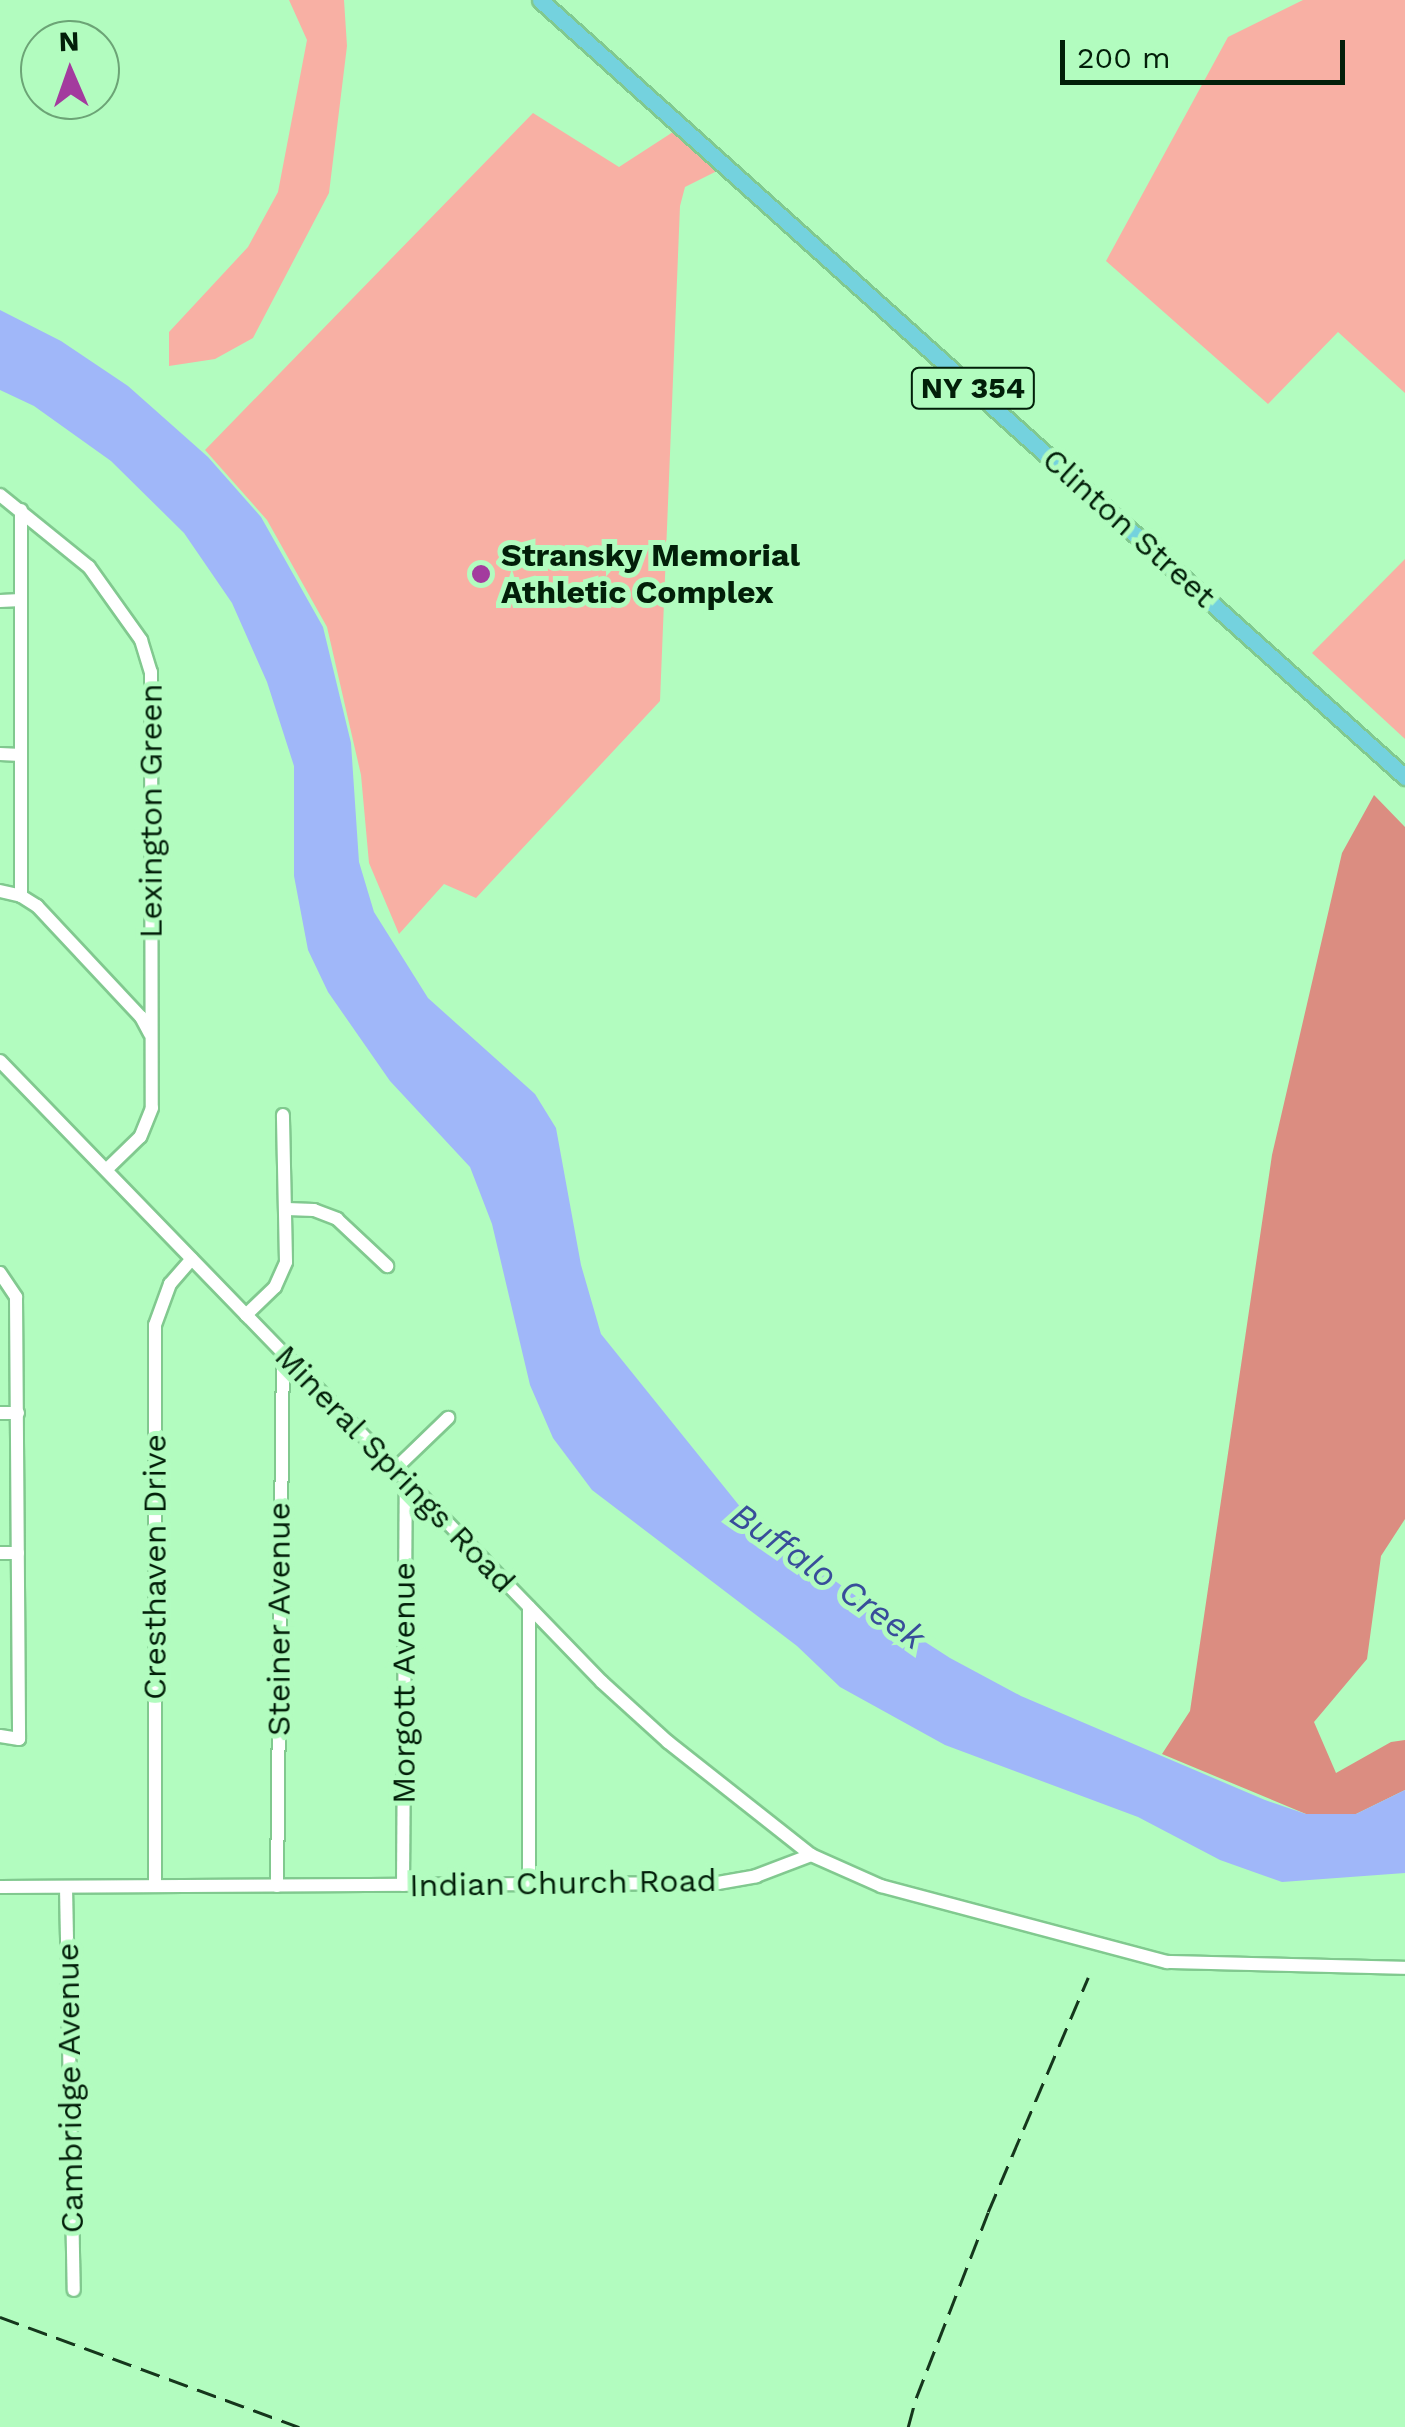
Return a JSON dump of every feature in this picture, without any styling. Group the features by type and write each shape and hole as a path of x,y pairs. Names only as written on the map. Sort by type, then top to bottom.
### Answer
{"main road":[{"name":"Clinton Street","path":"540,0 1405,777"}],"street":[{"name":"Lexington Green","path":"0,495 89,567 141,640 149,659 150,1119 140,1137 106,1170"},
{"path":"21,510 21,896"},
{"path":"0,601 21,600"},
{"path":"0,754 21,756"},
{"path":"0,891 21,896 37,906 141,1017 151,1041"},
{"name":"Mineral Springs Road","path":"0,1061 636,1714 811,1855"},
{"path":"246,1315 264,1300 282,1275 288,1248 283,1115"},
{"path":"287,1209 314,1210 337,1219 387,1266"},
{"name":"Cresthaven Drive","path":"155,1886 155,1325 170,1284 192,1259"},
{"path":"0,1273 16,1298 19,1739 0,1736"},
{"name":"Steiner Avenue","path":"278,1886 283,1352"},
{"path":"0,1413 18,1413"},
{"path":"400,1475 448,1418"},
{"name":"Morgott Avenue","path":"400,1475 402,1886"},
{"path":"0,1553 18,1553"},
{"path":"528,1883 529,1608"},
{"path":"811,1855 881,1886 1167,1962 1405,1968"},
{"name":"Indian Church Road","path":"0,1887 718,1883 756,1876 811,1855"},
{"name":"Cambridge Avenue","path":"66,1887 74,2290"}],"shaded area":[{"path":"289,0 344,0 347,46 329,193 253,338 215,359 169,366 169,332 248,247 278,192 307,40"},
{"path":"1303,0 1405,0 1405,393 1338,332 1268,404 1106,261 1228,37"},
{"name":"Stransky Memorial Athletic Complex","path":"533,113 619,167 673,132 717,171 685,187 680,206 660,701 476,898 444,884 399,934 369,863 361,775 327,627 267,520 205,450"},
{"path":"1405,559 1405,739 1312,653"},
{"path":"1374,795 1405,827 1405,1519 1381,1556 1367,1659 1314,1722 1336,1773 1391,1742 1405,1740 1405,1790 1356,1814 1306,1814 1162,1754 1190,1711 1272,1155 1342,853"}],"water":[{"name":"Buffalo Creek","path":"0,310 61,341 128,386 208,457 261,517 323,627 351,743 359,862 374,912 428,998 535,1094 556,1128 581,1265 601,1334 750,1519 871,1607 950,1658 1021,1696 1265,1800 1306,1814 1356,1814 1405,1790 1405,1873 1282,1882 1220,1860 1138,1817 945,1745 840,1687 797,1646 592,1490 553,1438 530,1385 492,1224 470,1167 390,1081 328,992 308,950 294,876 294,766 267,682 232,603 184,533 111,461 34,406 0,390"}],"railway":[{"path":"908,2427 988,2212 1088,1977"},
{"path":"0,2317 299,2427"}],"place":[{"name":"Stransky Memorial Athletic Complex","path":"481,574"}]}
